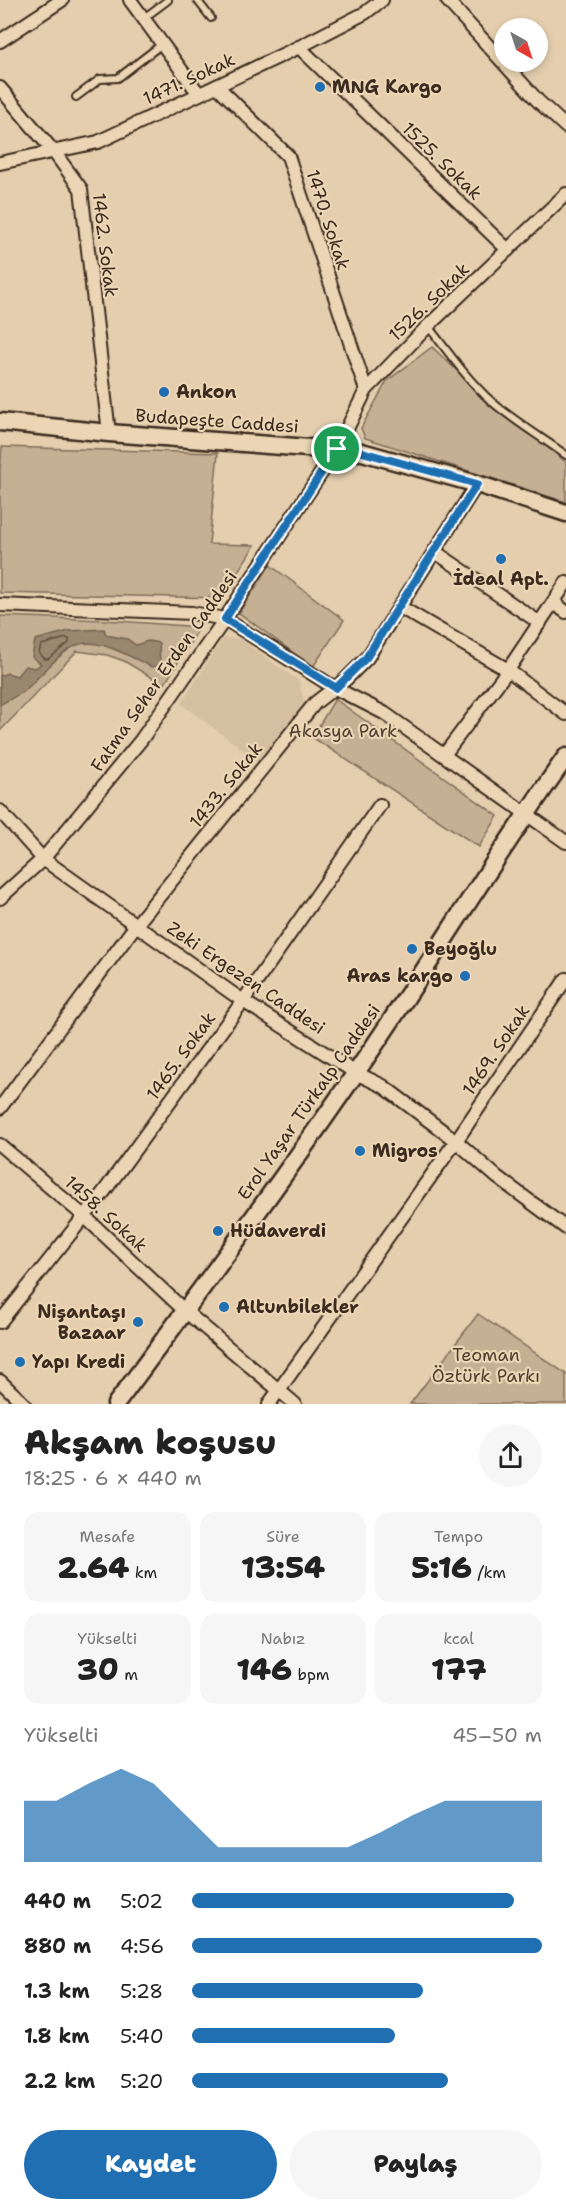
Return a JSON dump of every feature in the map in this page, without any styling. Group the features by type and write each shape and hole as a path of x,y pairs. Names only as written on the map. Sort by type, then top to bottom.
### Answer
{"street":[{"path":"0,40 62,0"},
{"path":"129,0 199,93"},
{"name":"1471. Sokak","path":"0,163 98,142 299,47 365,13 382,0"},
{"path":"454,2 538,101 566,127"},
{"name":"1525. Sokak","path":"299,47 508,250"},
{"name":"1470. Sokak","path":"217,86 288,156 366,390"},
{"name":"1462. Sokak","path":"0,88 54,152 81,189 109,433"},
{"name":"1526. Sokak","path":"337,449 366,390 428,326 566,194"},
{"name":"Budapeşte Caddesi","path":"0,422 109,433 362,452 477,484 566,513"},
{"name":"Fatma Seher Erden Caddesi","path":"0,898 43,859 130,755 225,619 337,449"},
{"name":"1433. Sokak","path":"0,1108 136,925 315,703 336,688 366,658 477,484"},
{"path":"434,552 540,623"},
{"path":"444,755 508,670 566,583"},
{"path":"554,603 566,612"},
{"path":"0,606 192,613 225,619 336,688 384,712 566,842"},
{"path":"400,607 508,670 566,714"},
{"name":"Erol Yaşar Türkalp Caddesi","path":"116,1404 356,1073 525,814 566,757"},
{"name":"1465. Sokak","path":"0,1322 84,1216 243,1001 380,805"},
{"name":"Zeki Ergezen Caddesi","path":"0,811 43,859 243,1001 356,1073 383,1086 456,1141 496,1177 566,1228"},
{"name":"1469. Sokak","path":"269,1404 456,1141 566,979"},
{"name":"1458. Sokak","path":"0,1145 84,1216 185,1311 295,1404"},
{"path":"0,1381 24,1404"}],"lane":[{"path":"143,18 168,0"},
{"path":"197,0 211,18"},
{"path":"76,97 100,80 118,78 162,44"},
{"path":"428,326 469,378 489,399 510,417 566,454"}],"shaded area":[{"path":"223,638 240,639 299,681 304,703 258,761 181,704"}],"green space":[{"path":"432,347 499,410 566,462 566,502 365,438 361,428 387,381"},
{"path":"2,447 218,453 209,544 255,545 221,598 0,593"},
{"path":"270,565 344,620 313,667 239,613"},
{"path":"0,616 200,627 164,685 124,661 107,655 77,651 0,731"},
{"name":"Akasya Park","path":"335,699 498,816 479,847 312,737"},
{"name":"Teoman Öztürk Parkı","path":"478,1314 566,1374 566,1404 410,1404"}],"water":[{"path":"104,629 106,635 127,639 136,645 148,641 159,643 160,665 152,667 103,645 86,643 78,645 61,655 24,691 0,705 0,676 7,673 17,676 25,666 35,668 41,664 32,657 35,640 69,631"}],"place":[{"name":"MNG Kargo","path":"320,87"},
{"name":"Ankon","path":"164,392"},
{"name":"İdeal Apt.","path":"501,559"},
{"name":"Beyoğlu","path":"412,949"},
{"name":"Aras kargo","path":"465,976"},
{"name":"Migros","path":"360,1151"},
{"name":"Hüdaverdi","path":"218,1231"},
{"name":"Altunbilekler","path":"224,1307"},
{"name":"Nişantaşı Bazaar","path":"138,1322"},
{"name":"Yapı Kredi","path":"20,1362"}],"route":[{"path":"337,449 362,452 477,484 366,658 336,688 225,619 337,449"}]}
